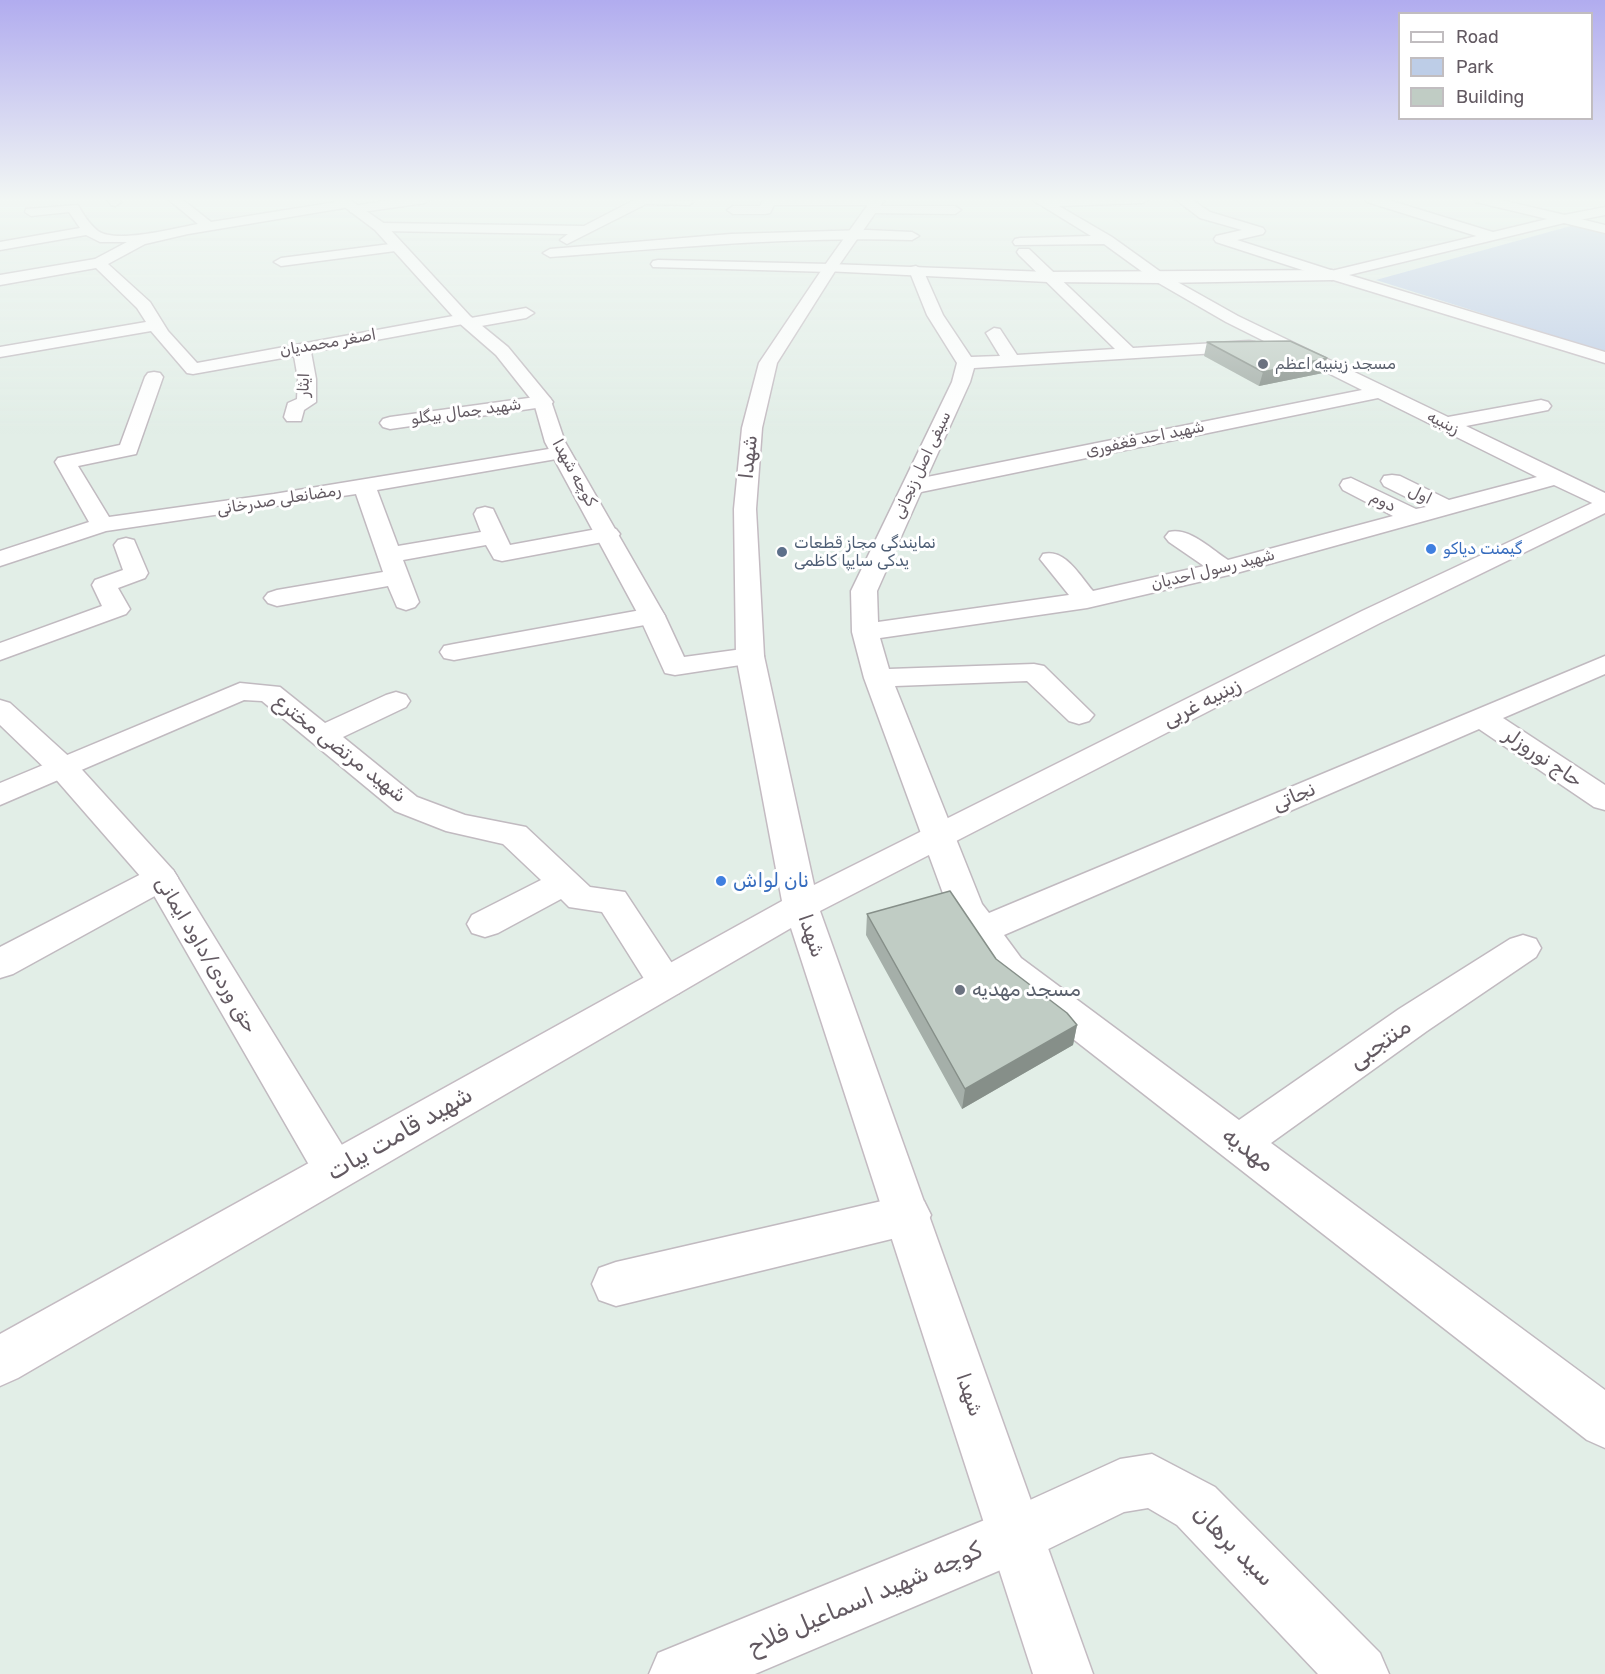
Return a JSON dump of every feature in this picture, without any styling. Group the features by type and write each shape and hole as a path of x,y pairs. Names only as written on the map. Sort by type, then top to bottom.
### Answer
{"street":[{"path":"0,280 20,277"},
{"path":"0,352 156,325 144,305 115,277"},
{"name":"کوچه شهدا","path":"426,277 467,321 502,351 543,402 555,442 652,616 675,666 750,656"},
{"name":"شهدا","path":"824,277 768,363 752,428 744,508 750,656 801,906 1063,1674"},
{"path":"919,277 935,315 966,363"},
{"path":"1048,277 1129,353"},
{"path":"1061,277 1237,277"},
{"path":"1339,277 1605,358"},
{"name":"زینبیه","path":"1160,278 1281,344 1605,503"},
{"name":"اصغر محمدیان","path":"156,325 161,334 193,369 301,348 526,313"},
{"path":"994,333 1012,360"},
{"name":"زینبیه","path":"966,363 1281,344"},
{"name":"ایثار","path":"294,417 295,407 306,402 307,379 301,348"},
{"name":"سیفی اصل زنجانی","path":"939,837 878,678 865,632 864,591 961,382 966,363"},
{"path":"102,525 66,462 129,450 153,377"},
{"name":"شهید احد فغفوری","path":"912,487 1379,392"},
{"name":"شهید جمال بیگلو","path":"390,423 543,402"},
{"path":"1445,424 1541,406"},
{"name":"رمضانعلی صدرخانی","path":"0,559 102,525 273,491 365,487 561,453"},
{"name":"شهید رسول احدیان","path":"865,632 1087,600 1224,569 1556,478"},
{"name":"اول","path":"1392,481 1449,509"},
{"name":"دوم","path":"1351,485 1415,518"},
{"path":"365,487 406,602"},
{"name":"زینبیه غربی","path":"801,906 1371,617 1605,503"},
{"path":"485,514 502,554 608,534"},
{"path":"277,598 495,536"},
{"path":"1177,537 1224,569"},
{"path":"0,652 117,609 104,585 136,573 126,545"},
{"path":"1052,559 1087,600"},
{"path":"454,652 652,616"},
{"name":"نجاتی","path":"982,930 1605,664"},
{"path":"878,678 1035,672 1079,715"},
{"name":"شهید مرتضی مخترع","path":"0,795 240,691 270,693 406,804 458,824 514,835 581,898 613,901 666,983"},
{"path":"322,736 396,701"},
{"name":"حق وردی/داود ایمانی","path":"0,709 64,769 161,878 335,1171"},
{"name":"حاج نوروزلر","path":"1481,717 1605,800"},
{"name":"مهدیه","path":"939,837 966,907 1008,968 1605,1422"},
{"path":"0,964 161,878"},
{"path":"485,924 565,882"},
{"name":"شهید قامت بیات","path":"0,1361 801,906"},
{"name":"منتجبی","path":"1239,1143 1413,1020 1523,948"},
{"path":"616,1284 908,1215"},
{"name":"سید برهان","path":"1016,1534 1120,1486 1152,1481 1196,1506 1359,1674"},
{"name":"کوچه شهید اسماعیل فلاح","path":"679,1674 720,1659 1016,1534"}],"green space":[{"path":"1386,277 1605,277 1605,352 1376,280"}],"building":[{"path":"1290,341 1327,358 1263,372 1207,342"},
{"name":"مسجد مهدیه","path":"950,891 996,959 1067,1013 1077,1025 965,1089 867,914"}],"place":[{"name":"مسجد زینبیه اعظم","path":"1263,364"},
{"name":"گیمنت دیاکو","path":"1431,549"},
{"name":"نمایندگی مجاز قطعات یدکی سایپا کاظمی","path":"782,552"},
{"name":"نان لواش","path":"721,881"},
{"name":"مسجد مهدیه","path":"960,990"}]}
